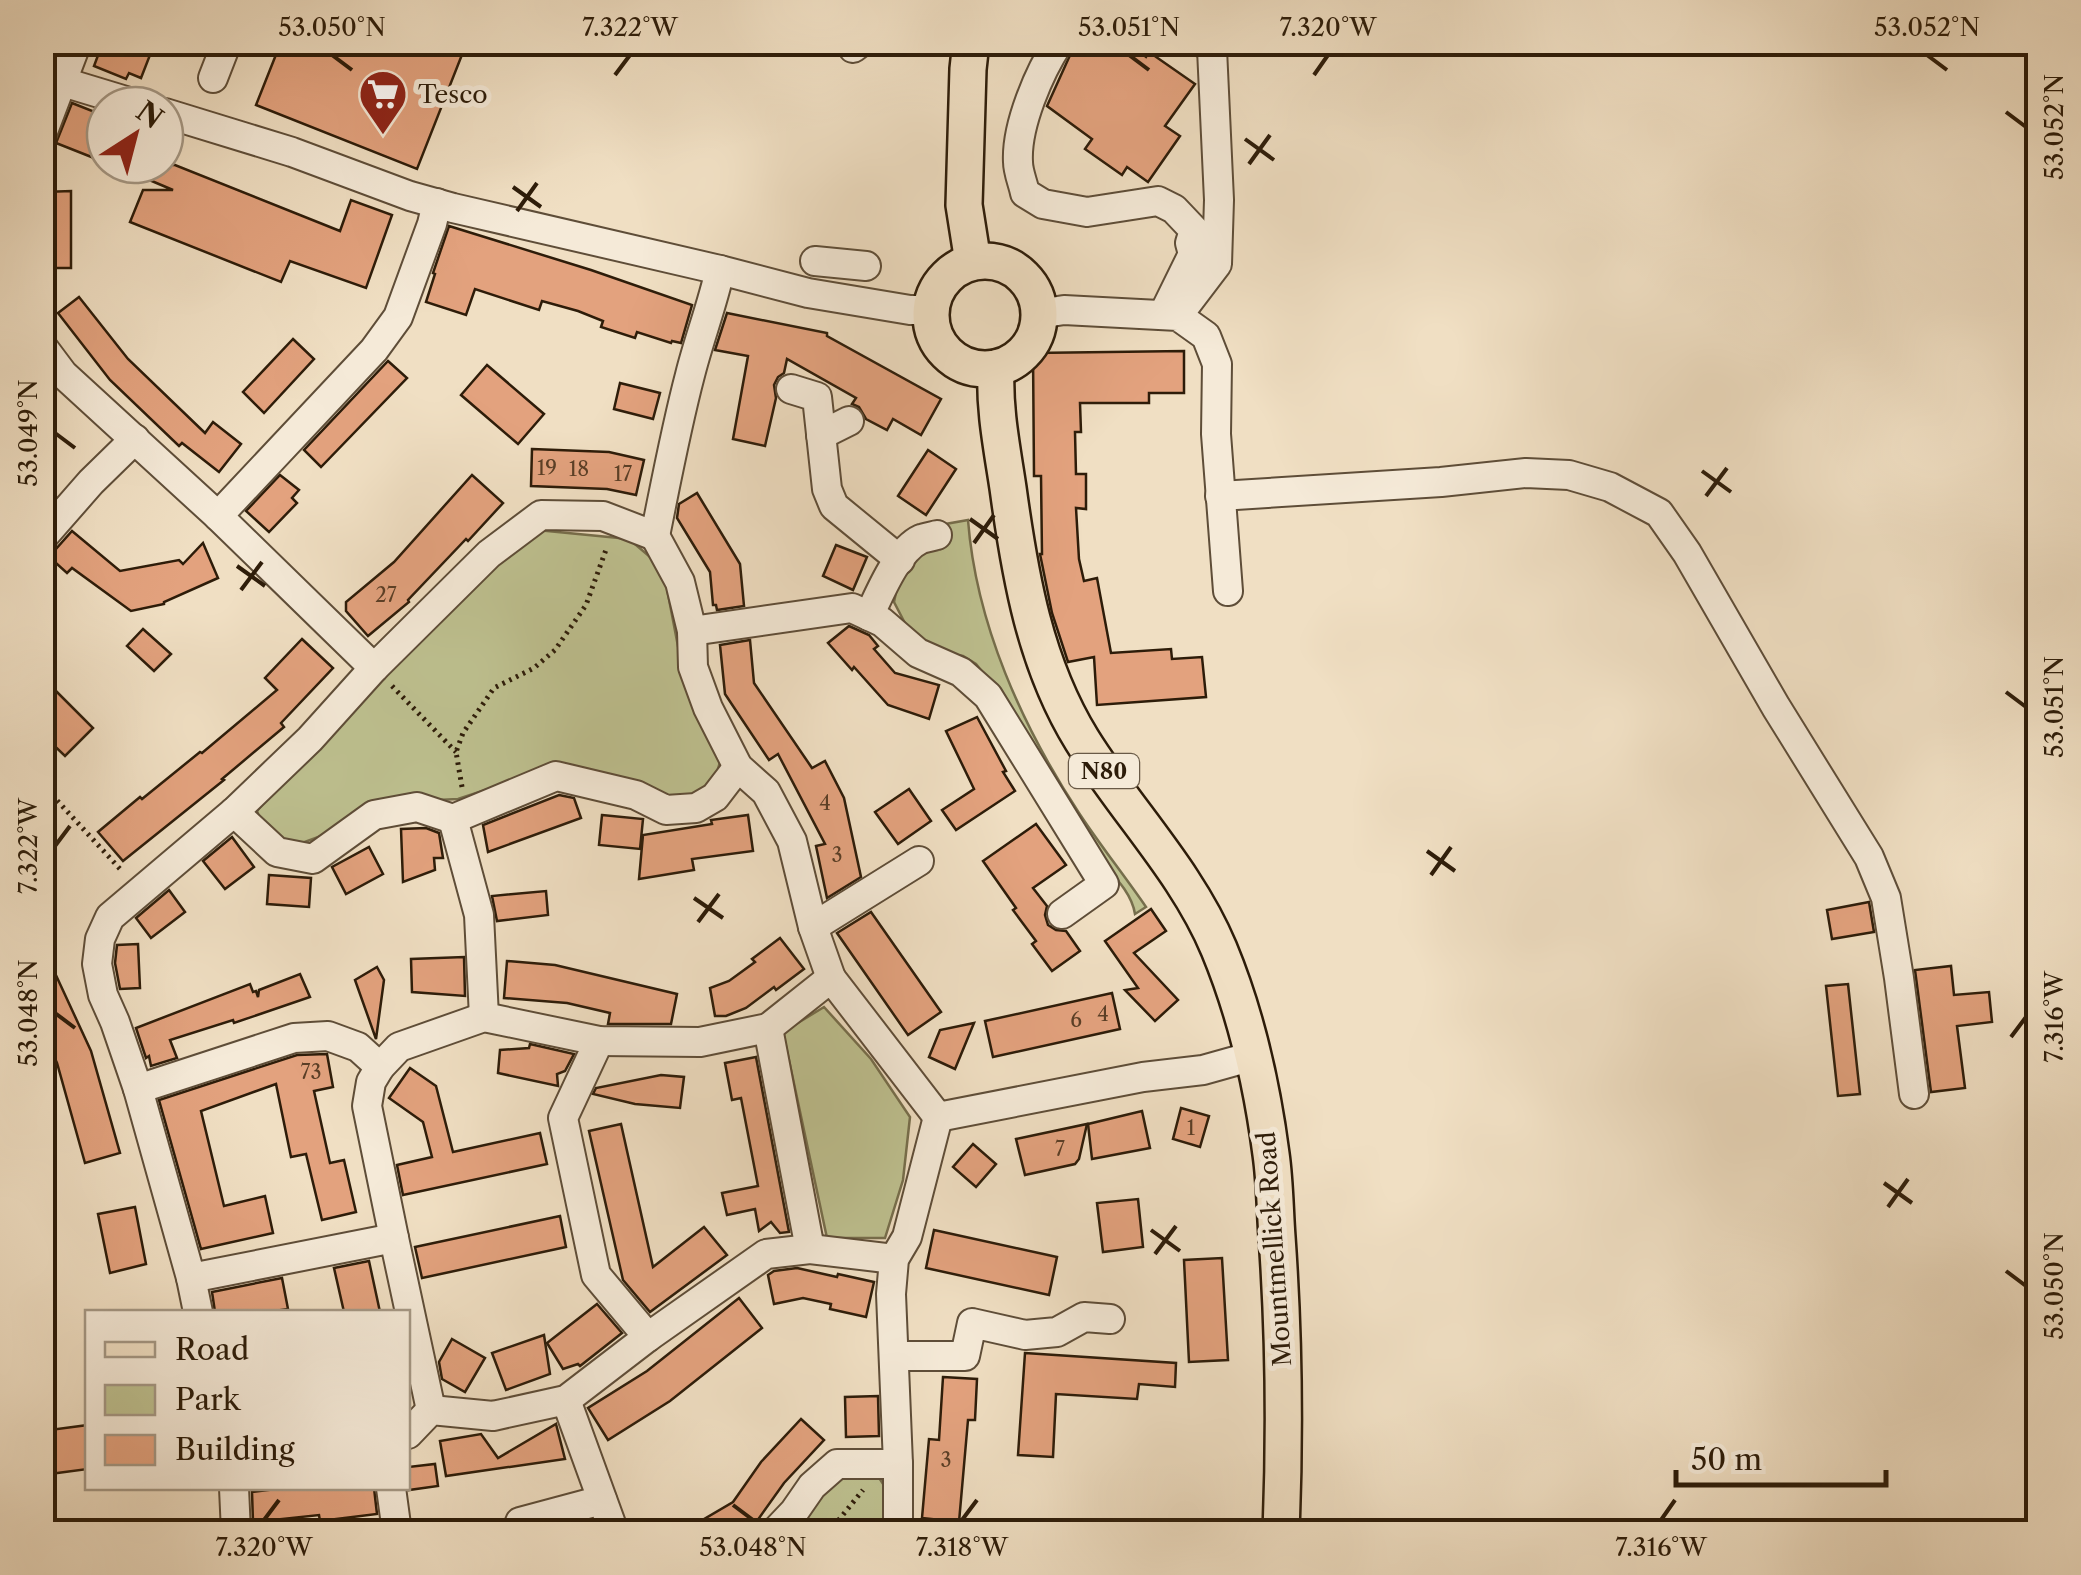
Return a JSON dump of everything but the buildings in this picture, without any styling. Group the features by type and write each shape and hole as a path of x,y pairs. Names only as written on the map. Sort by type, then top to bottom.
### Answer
{"main road":[{"path":"974,51 964,205 974,262"},
{"path":"989,260 1019,272 1030,284 1040,314 1037,332 1014,361 996,368 979,368 963,364 938,342 931,310 944,279 958,268 989,260"},
{"name":"Mountmellick Road","path":"996,368 994,399 1019,565 1035,635 1081,739 1180,876 1218,946 1238,999 1252,1056 1271,1154 1283,1314 1281,1532"}],"street":[{"path":"42,134 53,77 76,42"},
{"path":"213,78 227,42"},
{"path":"1059,42 1039,74 1024,122 1018,162 1025,193 1043,204 1087,212 1158,200 1174,209 1194,230 1190,243 1193,254 1170,315"},
{"path":"1170,315 1217,264 1219,200 1212,49 1202,42"},
{"path":"53,77 85,87"},
{"path":"185,119 292,152 437,204 808,293 931,310"},
{"path":"218,516 374,350 398,317 437,204"},
{"path":"815,261 866,266"},
{"path":"720,270 688,380 655,536 680,582 692,631 693,666 708,708 738,768 766,792 792,841 831,978 938,1117"},
{"path":"1040,314 1064,310 1170,315 1206,336 1217,364 1216,434 1228,590"},
{"path":"42,346 63,374 218,516 374,668"},
{"path":"791,390 817,397 827,489 834,506 900,560"},
{"path":"821,435 849,421"},
{"path":"42,538 135,439"},
{"path":"1220,496 1526,473 1569,475 1610,487 1659,513 1687,553 1869,858 1886,898 1914,1094"},
{"path":"198,1310 138,1089 102,995 100,939 110,917 234,812 489,554 542,514 603,516 655,536"},
{"path":"869,616 908,548 937,535"},
{"path":"692,631 852,608 882,622 918,653 962,672 988,696 1104,884 1062,914"},
{"path":"234,812 276,852 313,859 374,815 417,807 460,816 556,776 636,795 666,810 696,808 715,797 738,768"},
{"path":"460,816 479,915 484,1017"},
{"path":"814,927 920,861"},
{"path":"409,1310 367,1106 380,1067 399,1048 484,1017 599,1041 700,1042 768,1028 831,978"},
{"path":"768,1028 810,1249"},
{"path":"138,1089 294,1038 328,1036 358,1047 380,1067"},
{"path":"599,1041 563,1118 596,1274 648,1338"},
{"path":"938,1117 1126,1080 1202,1070 1252,1056"},
{"path":"898,1532 891,1464 894,1259 907,1238 938,1117"},
{"path":"191,1278 394,1238"},
{"path":"431,1410 494,1416 566,1400 766,1254 810,1249 894,1259"},
{"path":"410,1312 431,1410"},
{"path":"894,1356 965,1356 972,1323 1026,1335 1056,1332 1084,1317 1110,1320"},
{"path":"566,1400 614,1532"},
{"path":"410,1432 431,1410"},
{"path":"775,1532 812,1486 836,1464 891,1464"},
{"path":"234,1490 236,1532"},
{"path":"391,1490 397,1532"},
{"path":"520,1522 602,1500"}],"path":[{"path":"460,816 456,752 463,733 494,688 534,668 555,650 573,626 586,605 618,522"},
{"path":"374,668 456,752"},
{"path":"42,784 141,892"},
{"path":"828,1532 891,1464"}],"green space":[{"path":"968,520 981,597 1005,673 1058,780 1146,907 1135,914 1128,895 1075,824 995,688 976,664 963,656 943,653 909,631 894,602 898,583 940,525"},
{"path":"537,530 629,539 663,568 685,683 720,762 715,779 704,791 689,798 669,799 644,783 564,764 458,799 417,801 291,847 263,827 257,811 272,793 494,558"},
{"path":"824,1007 871,1059 910,1117 903,1180 885,1238 827,1238 783,1032"},
{"path":"876,1473 887,1490 885,1532 788,1532 836,1475"}],"place":[{"name":"Tesco","path":"383,136"}]}
